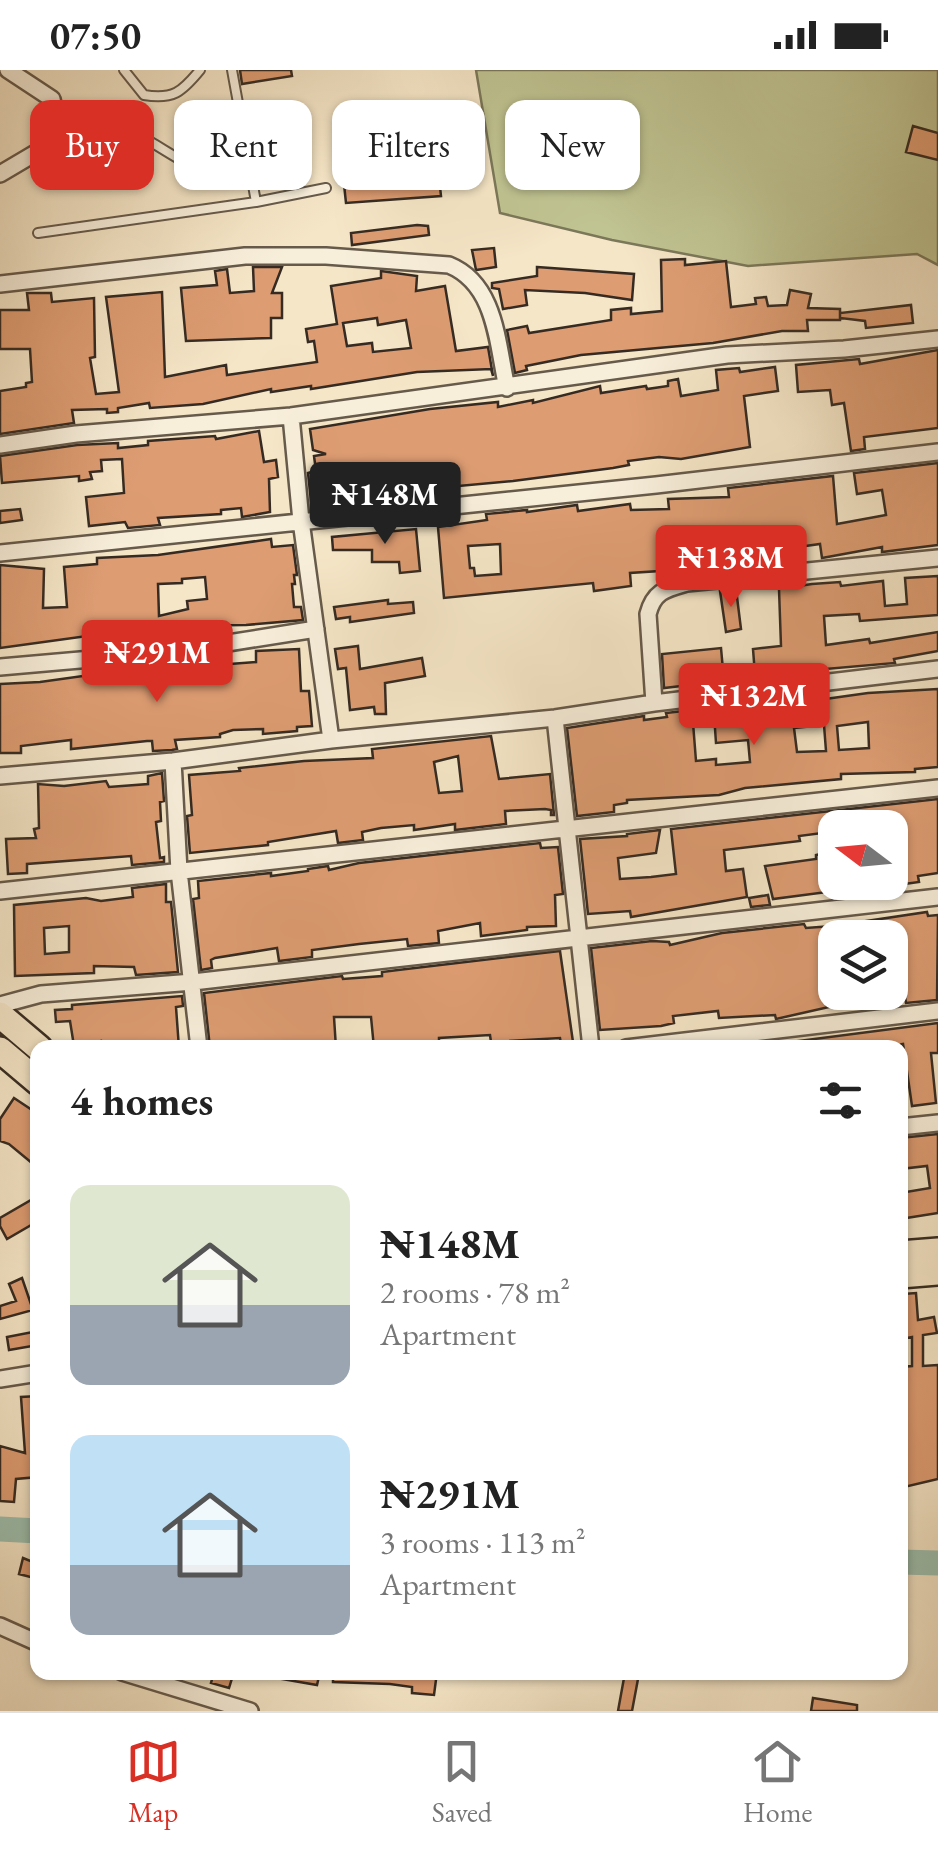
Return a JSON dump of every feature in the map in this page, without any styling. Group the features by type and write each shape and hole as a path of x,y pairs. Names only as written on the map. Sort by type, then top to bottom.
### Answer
{"main road":[{"path":"0,1015 30,1040"},
{"path":"0,1050 30,1075"},
{"path":"908,1254 938,1252"},
{"path":"908,1274 938,1272"}],"street":[{"path":"8,70 34,77 52,100"},
{"path":"0,174 30,156"},
{"path":"0,284 245,256 326,256 448,266 466,272 482,293 492,316 507,388"},
{"path":"0,445 76,434 290,416 727,355 938,339"},
{"path":"290,416 330,740"},
{"path":"0,553 938,452"},
{"path":"654,703 648,614 659,591 687,583 938,558"},
{"path":"0,667 171,652 316,630"},
{"path":"0,776 172,762 938,669"},
{"path":"555,718 590,1040"},
{"path":"172,762 179,870 198,1040"},
{"path":"0,891 938,788"},
{"path":"0,1005 42,994 193,982 938,897"},
{"path":"739,1040 938,1011"},
{"path":"908,1126 938,1123"},
{"path":"0,1379 30,1374"},
{"path":"0,1626 30,1639"},
{"path":"148,1680 250,1711"}],"lane":[{"path":"124,70 144,94 165,99 181,93 200,70"},
{"path":"232,70 238,100"},
{"path":"38,233 256,202 326,188"},
{"path":"255,190 256,202"}],"green space":[{"path":"476,70 938,70 938,265 917,254 748,266 500,213 485,124 485,100 481,100"}],"building":[{"path":"240,70 291,70 292,76 242,84"},
{"path":"913,126 938,133 938,160 906,152"},
{"path":"345,190 440,190 441,196 346,203"},
{"path":"428,226 429,235 352,245 351,233"},
{"path":"494,248 496,267 476,270 472,250"},
{"path":"685,259 685,265 726,261 731,307 756,304 755,298 766,297 768,306 787,305 790,290 811,294 808,308 840,309 840,320 807,320 808,331 581,355 526,366 527,370 515,373 507,330 527,326 529,333 611,320 611,310 631,308 631,314 662,311 661,260"},
{"path":"253,267 282,267 272,293 282,293 282,318 271,318 271,338 186,341 181,288 217,285 215,271 227,269 230,293 254,291"},
{"path":"537,267 634,274 632,300 525,290 527,305 503,309 499,289 492,288 492,283 537,276"},
{"path":"381,271 417,276 416,291 445,286 456,351 488,347 493,376 491,369 417,372 311,389 271,389 203,404 150,408 149,403 107,413 107,409 72,410 74,423 0,434 0,391 26,387 26,383 32,382 30,349 0,349 0,310 29,310 27,293 51,293 52,302 94,298 95,357 90,358 96,394 119,392 106,297 162,292 165,377 226,365 227,375 317,362 314,341 308,342 306,329 337,324 331,286 381,278","holes":["377,318 378,325 406,320 411,348 373,352 372,343 347,346 343,323"]},
{"path":"911,305 913,323 866,328 865,321 840,318 840,313"},
{"path":"938,350 938,428 864,437 865,449 851,451 844,403 832,405 830,390 798,392 796,365 859,359 860,364"},
{"path":"775,367 778,391 744,396 750,447 681,459 628,461 629,465 613,468 513,481 349,496 351,505 333,507 331,498 311,501 308,473 316,471 314,456 326,454 313,450 310,429 430,409 498,402 498,407 533,403 600,386 601,393 646,386 647,389 668,386 668,381 678,379 681,396 718,390 716,370 739,368 740,372"},
{"path":"259,431 264,462 276,460 278,477 269,479 270,512 242,517 241,508 221,510 221,514 158,518 160,525 128,528 125,522 89,526 86,497 124,493 122,459 101,460 102,471 90,472 92,479 79,481 79,476 2,483 0,456 77,445 118,443 118,448 148,445 148,441 215,436 216,439"},
{"path":"938,463 938,545 882,552 882,547 822,558 820,544 791,548 792,557 766,560 766,564 630,573 631,586 594,591 593,583 444,598 438,527 487,520 486,514 577,505 578,511 630,504 631,510 669,509 668,499 729,497 728,488 833,476 837,524 886,515 882,490 857,494 854,473","holes":["500,544 501,574 475,576 474,568 470,568 468,546"]},
{"path":"20,509 22,520 0,523 0,511"},
{"path":"416,529 420,571 400,573 399,562 372,562 372,550 333,550 332,537"},
{"path":"271,539 272,547 293,545 297,575 292,584 294,607 301,607 303,620 160,626 0,648 0,565 44,569 43,608 67,607 64,567 97,564 97,558 158,555","holes":["205,577 207,599 187,601 188,609 159,616 158,584"]},
{"path":"938,576 938,615 860,621 859,614 824,616 826,645 869,639 870,643 938,632 938,651 894,659 895,663 755,675 753,649 781,646 779,589 883,581 885,606 907,604 905,578"},
{"path":"736,589 741,629 726,632 720,591"},
{"path":"388,600 388,604 413,602 414,613 350,622 350,617 336,619 334,607"},
{"path":"358,646 360,669 422,658 425,676 385,683 386,714 375,714 374,707 350,710 346,668 338,669 335,649"},
{"path":"721,648 724,681 711,683 710,666 689,668 690,685 664,688 662,654"},
{"path":"299,649 301,691 309,691 312,726 263,734 263,729 233,730 220,737 175,740 177,749 172,750 153,751 152,741 71,749 71,740 21,746 21,753 0,753 0,684 40,682 112,669 138,671 256,662 256,651"},
{"path":"938,689 938,767 915,772 841,774 841,779 745,788 719,795 627,800 614,805 614,812 577,816 567,728 644,716 644,720 667,717 666,713 692,710 696,761 716,759 716,765 750,762 748,740 716,743 714,714 737,712 737,708 752,707 751,703 775,700 775,706 868,693","holes":["868,722 869,748 839,750 837,726","824,725 826,751 797,752 794,728"]},
{"path":"491,736 499,779 550,774 554,815 545,809 505,811 506,824 455,830 455,824 414,830 414,825 381,828 362,832 363,840 338,843 336,831 268,845 190,853 189,775 304,761 373,758 372,749","holes":["458,756 462,791 439,793 434,762"]},
{"path":"162,773 164,801 160,802 161,821 156,822 160,858 164,857 164,862 132,865 131,856 27,864 27,873 8,874 6,839 36,838 38,784 148,784 148,776"},
{"path":"938,799 938,873 918,876 919,882 908,884 908,810 840,810"},
{"path":"818,812 818,834 799,836 800,841 724,850 726,871 743,869 747,897 631,917 630,911 588,914 580,839 660,830 656,853 618,858 620,879 651,877 676,874 671,829"},
{"path":"540,843 541,848 558,847 563,894 555,895 556,926 481,936 480,923 438,931 439,943 408,946 407,939 359,944 312,950 312,957 279,961 277,948 215,958 211,960 212,968 201,970 193,899 199,898 198,881 271,876 328,866 329,870 359,863"},
{"path":"816,855 818,893 773,899 765,866 816,859"},
{"path":"166,884 178,972 136,975 134,967 94,966 94,973 15,976 14,905 133,897 132,888","holes":["69,926 69,952 45,954 44,928"]},
{"path":"768,895 770,905 751,907 749,898"},
{"path":"927,912 928,916 938,915 937,1000 908,1003 908,920 873,920"},
{"path":"804,924 806,928 818,927 818,1009 776,1019 775,1015 719,1018 718,1011 673,1016 674,1023 661,1026 600,1030 591,948 652,941 670,945 722,933"},
{"path":"560,951 573,1040 491,1040 490,1035 373,1040 371,1017 334,1017 335,1040 209,1040 204,993 342,976 382,976 382,972"},
{"path":"182,996 183,1006 176,1007 178,1040 73,1040 70,1021 56,1022 55,1010 72,1009 72,1005"},
{"path":"938,1023 938,1053 931,1053 936,1103 912,1106 908,1040 806,1040"},
{"path":"14,1098 30,1109 30,1161 0,1141 0,1119"},
{"path":"938,1134 938,1213 908,1218 908,1192 930,1188 927,1166 908,1168 908,1137"},
{"path":"30,1201 30,1226 7,1239 0,1218"},
{"path":"22,1278 30,1311 0,1319 0,1306 16,1301 9,1284"},
{"path":"916,1293 918,1320 934,1317 937,1333 923,1335 923,1366 938,1365 938,1479 908,1486 908,1366 912,1366 912,1337 908,1338 908,1294"},
{"path":"30,1333 30,1346 9,1350 7,1337"},
{"path":"30,1396 30,1478 16,1479 14,1502 0,1501 0,1446 25,1453 21,1397"},
{"path":"23,1558 30,1561 30,1577 19,1574"},
{"path":"212,1680 231,1680 229,1688 211,1683"},
{"path":"288,1680 318,1680 317,1685"},
{"path":"436,1680 434,1695 412,1693 412,1687 390,1684 333,1682"},
{"path":"624,1680 638,1680 632,1711 618,1711"},
{"path":"813,1698 857,1705 857,1711 811,1711"}],"waterway":[{"path":"0,1529 30,1531"},
{"path":"908,1562 938,1563"}]}
